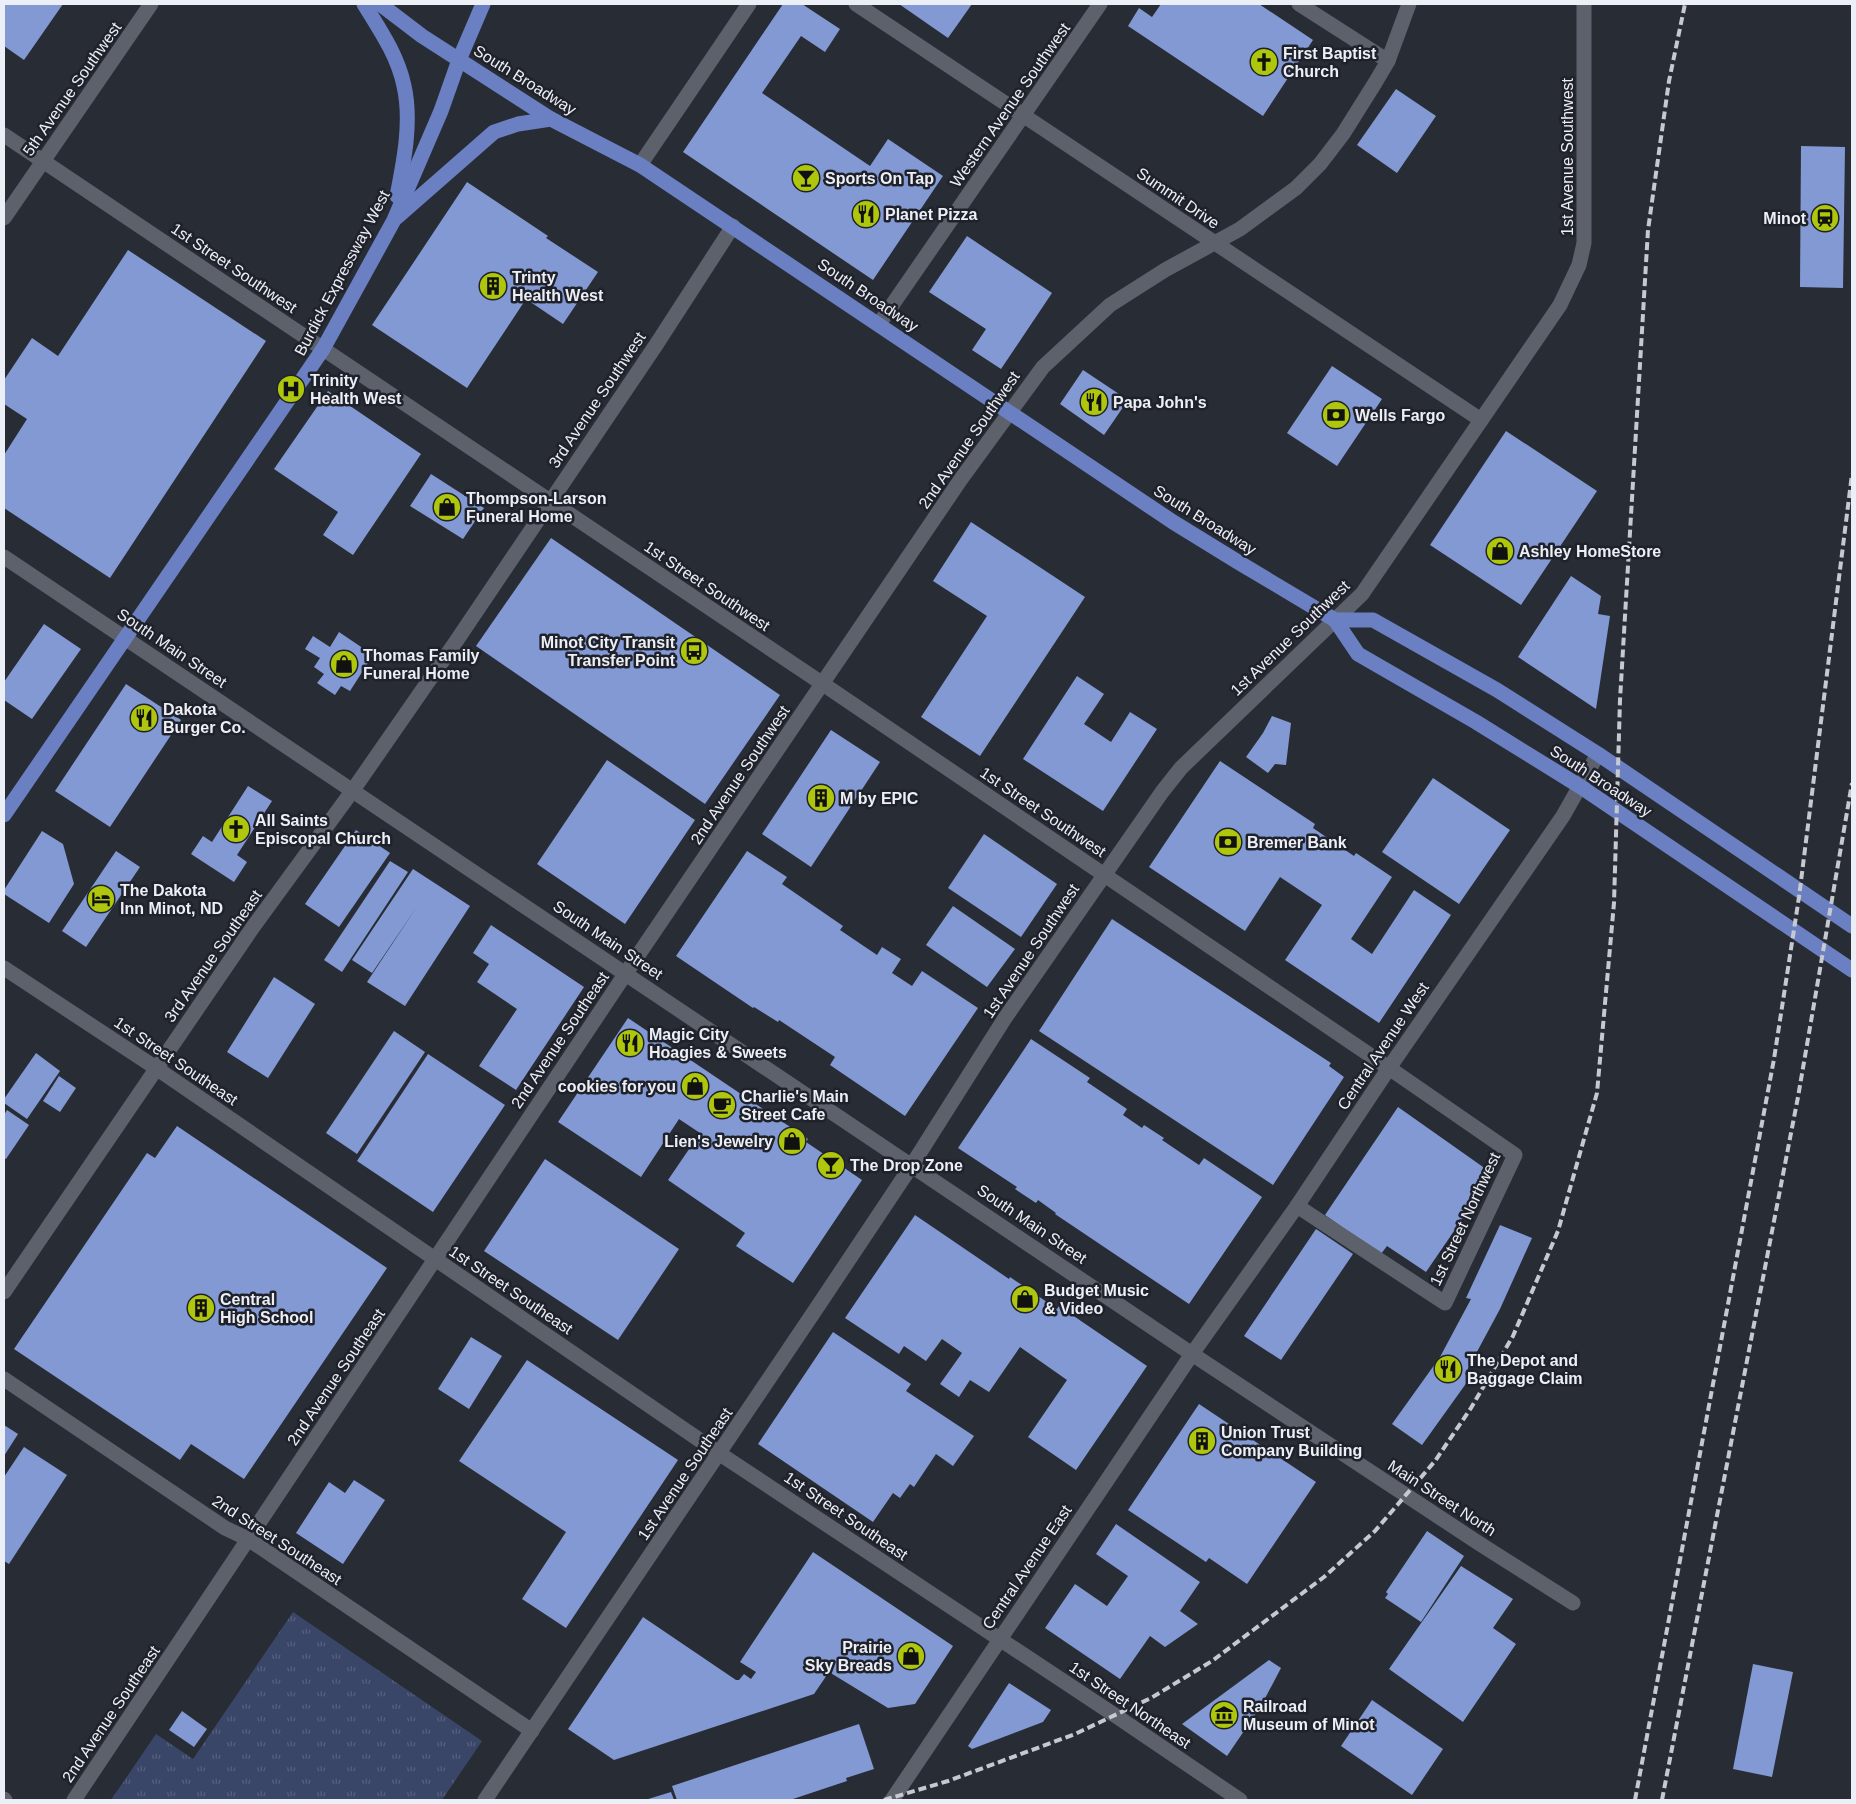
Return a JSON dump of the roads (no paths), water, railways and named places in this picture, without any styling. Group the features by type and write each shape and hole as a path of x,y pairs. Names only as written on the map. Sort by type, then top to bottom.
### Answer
{"main road":[{"path":"364,4 387,40 405,87 406,136 394,220"},
{"name":"South Broadway","path":"380,4 422,36 551,120 640,165 1207,543 1335,620 1358,654 1586,790 1852,970"},
{"name":"Burdick Expressway West","path":"4,815 324,349 394,220 441,111 458,60 483,4"},
{"path":"394,220 494,132 518,124 551,120"},
{"name":"South Broadway","path":"1335,620 1373,620 1497,690 1598,754 1852,926"}],"street":[{"name":"5th Avenue Southwest","path":"4,218 151,4"},
{"path":"640,165 749,4"},
{"name":"Summit Drive","path":"856,4 1482,420"},
{"name":"Western Avenue Southwest","path":"879,324 1100,4"},
{"path":"1299,4 1388,61"},
{"name":"2nd Avenue Southwest","path":"626,973 961,479 1043,367 1110,304 1165,270 1240,229 1296,188 1320,164 1343,134 1388,61 1409,4"},
{"name":"1st Avenue Southwest","path":"912,1165 1006,1018 1162,792 1181,768 1362,594 1560,305 1579,265 1584,243 1584,4"},
{"name":"1st Street Southwest","path":"4,135 823,684 1389,1068"},
{"name":"3rd Avenue Southwest","path":"353,790 455,643 656,345 733,226"},
{"name":"South Main Street","path":"4,557 1192,1354"},
{"name":"Central Avenue West","path":"1192,1354 1297,1206 1389,1068 1586,790 1598,754"},
{"name":"3rd Avenue Southeast","path":"4,1292 254,927 353,790"},
{"name":"1st Street Southeast","path":"4,968 156,1068 720,1454 999,1639"},
{"name":"2nd Avenue Southeast","path":"74,1800 626,973"},
{"name":"1st Street Northwest","path":"1297,1206 1445,1303 1515,1155 1389,1068"},
{"name":"1st Avenue Southeast","path":"485,1800 720,1454 912,1165"},
{"name":"Main Street North","path":"1192,1354 1573,1603"},
{"name":"Central Avenue East","path":"892,1800 1192,1354"},
{"name":"2nd Street Southeast","path":"4,1379 225,1528 248,1539 532,1731"},
{"name":"1st Street Northeast","path":"999,1639 1240,1800"}],"railway":[{"path":"884,1800 948,1781 1075,1734 1151,1698 1212,1661 1324,1577 1375,1531 1435,1461 1471,1408 1513,1336 1558,1231 1597,1093 1614,903 1620,700 1648,230 1669,81 1685,4"},
{"path":"1635,1800 1774,1059 1799,897 1852,474"},
{"path":"1662,1800 1798,1097 1852,783"}],"place":[{"name":"First Baptist Church","path":"1264,62"},
{"name":"Sports On Tap","path":"806,178"},
{"name":"Planet Pizza","path":"866,214"},
{"name":"Minot","path":"1825,218"},
{"name":"Trinty Health West","path":"493,286"},
{"name":"Trinity Health West","path":"291,389"},
{"name":"Papa John's","path":"1094,402"},
{"name":"Wells Fargo","path":"1336,415"},
{"name":"Thompson-Larson Funeral Home","path":"447,507"},
{"name":"Ashley HomeStore","path":"1500,551"},
{"name":"Minot City Transit Transfer Point","path":"694,651"},
{"name":"Thomas Family Funeral Home","path":"344,664"},
{"name":"Dakota Burger Co.","path":"144,718"},
{"name":"M by EPIC","path":"821,798"},
{"name":"All Saints Episcopal Church","path":"236,829"},
{"name":"Bremer Bank","path":"1228,842"},
{"name":"The Dakota Inn Minot, ND","path":"101,899"},
{"name":"Magic City Hoagies & Sweets","path":"630,1043"},
{"name":"cookies for you","path":"695,1086"},
{"name":"Charlie's Main Street Cafe","path":"722,1105"},
{"name":"Lien's Jewelry","path":"792,1141"},
{"name":"The Drop Zone","path":"831,1165"},
{"name":"Budget Music & Video","path":"1025,1299"},
{"name":"Central High School","path":"201,1308"},
{"name":"The Depot and Baggage Claim","path":"1448,1369"},
{"name":"Union Trust Company Building","path":"1202,1441"},
{"name":"Prairie Sky Breads","path":"911,1656"},
{"name":"Railroad Museum of Minot","path":"1224,1715"}]}
